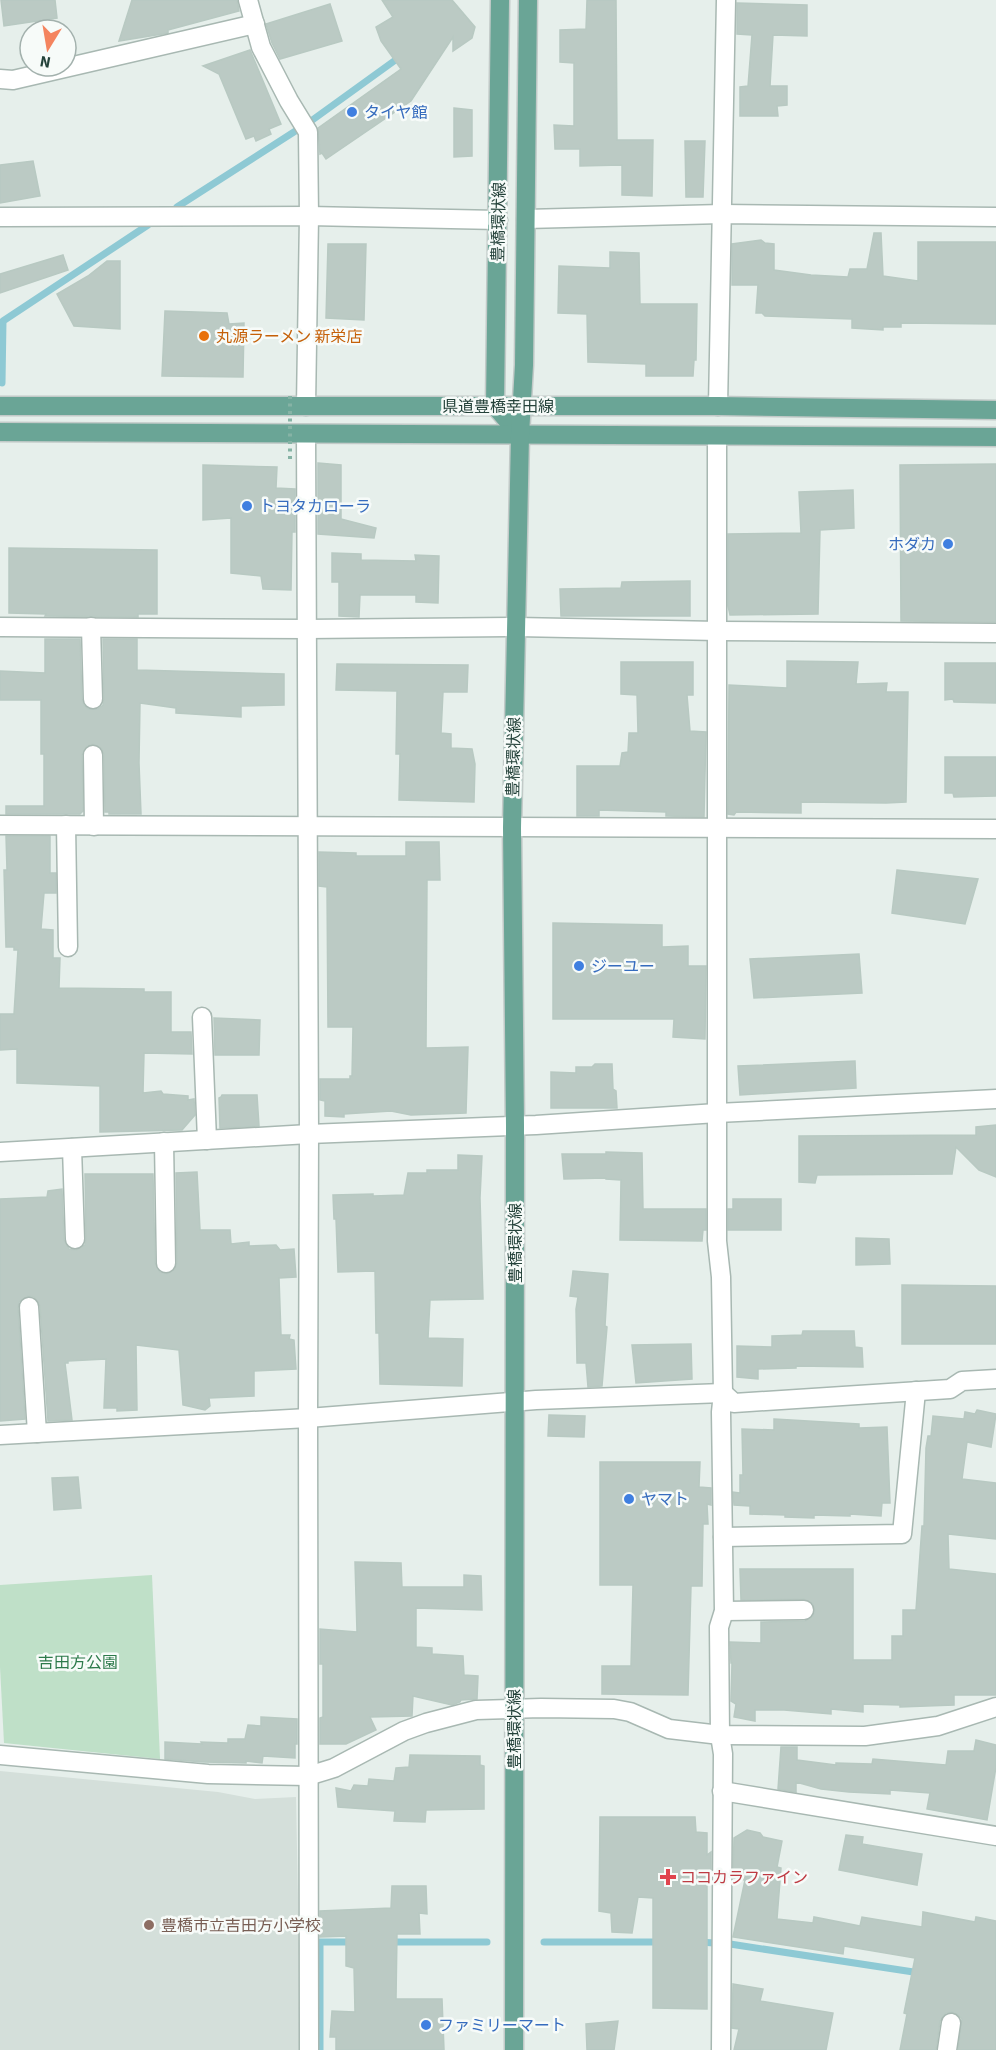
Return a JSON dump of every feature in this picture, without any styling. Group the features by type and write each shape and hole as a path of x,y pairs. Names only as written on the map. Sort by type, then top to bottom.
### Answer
{"main road":[{"name":"豊橋環状線","path":"495,406 500,0"},
{"name":"豊橋環状線","path":"514,2050 515,1125 512,828 520,435 523,406 528,0"},
{"name":"県道豊橋幸田線","path":"0,406 718,406 996,410"},
{"path":"495,406 520,435"},
{"name":"県道豊橋幸田線","path":"0,432 996,437"}],"street":[{"path":"248,0 261,47 304,127 310,144 306,406"},
{"path":"718,406 726,0"},
{"path":"0,79 13,80 255,24"},
{"path":"526,219 722,214 996,217"},
{"path":"0,217 309,216 498,220"},
{"path":"306,434 309,2050"},
{"path":"717,436 717,1241 721,1277 724,1611 718,1627 720,1735 723,1754 721,2050"},
{"path":"0,627 517,627 996,633"},
{"path":"91,627 93,699"},
{"path":"93,755 94,826"},
{"path":"0,825 996,829"},
{"path":"66,825 68,947"},
{"path":"202,1017 207,1140"},
{"path":"0,1152 996,1099"},
{"path":"164,1142 166,1263"},
{"path":"72,1148 75,1239"},
{"path":"29,1307 37,1433"},
{"path":"0,1436 308,1418 536,1400 723,1394 734,1403 950,1389 962,1381 996,1379"},
{"path":"723,1537 902,1534 916,1391"},
{"path":"724,1611 804,1610"},
{"path":"0,1755 208,1774 308,1776 334,1768 404,1731 476,1710 614,1709 630,1712 669,1729 720,1735 865,1736 938,1726 996,1707"},
{"path":"722,1791 996,1835"},
{"path":"947,2050 951,2023"}],"path":[{"path":"290,392 290,459"}],"shaded area":[{"name":"豊橋市立吉田方小学校","path":"0,1771 218,1792 255,1799 296,1797 301,2050 0,2050"}],"green space":[{"name":"吉田方公園","path":"152,1575 160,1759 4,1743 0,1667 0,1585"}],"building":[{"path":"1,0 55,0 57,18 18,18 18,24 4,26"},
{"path":"132,0 237,0 239,11 168,30 168,33 119,41"},
{"path":"382,0 452,0 475,27 472,38 453,51 453,37 411,101 326,159 322,153 320,154 318,128 401,69 381,41 376,27 393,17"},
{"path":"587,0 616,0 617,140 653,140 652,196 622,195 622,165 580,166 580,149 555,149 554,125 574,126 574,63 560,62 560,30 586,29"},
{"path":"737,3 807,5 807,36 773,35 770,86 787,86 787,105 777,106 778,116 740,116 740,87 748,86 752,35 737,34"},
{"path":"330,4 342,41 280,59 266,24"},
{"path":"250,50 281,124 269,129 271,134 256,141 254,136 246,139 219,74 203,66"},
{"path":"454,108 472,110 472,156 454,157"},
{"path":"685,141 705,141 703,197 686,197"},
{"path":"33,161 40,196 0,203 0,165"},
{"path":"874,233 881,233 883,276 918,281 918,242 996,242 996,324 901,323 901,327 883,327 883,330 852,328 852,319 765,316 762,313 756,313 758,285 732,285 732,244 761,240 774,244 774,270 848,277 850,269 867,269"},
{"path":"328,244 366,244 364,320 326,318"},
{"path":"610,252 639,253 640,304 697,304 696,360 694,360 693,376 646,376 646,364 588,362 587,314 558,313 559,266 610,268"},
{"path":"63,255 68,270 0,293 0,274"},
{"path":"107,261 120,261 120,329 74,326 57,294 88,276"},
{"path":"165,311 227,313 229,324 244,323 243,377 162,376"},
{"path":"318,463 341,465 341,519 376,528 374,538 318,534"},
{"name":"ホダカ","path":"996,464 996,622 901,621 900,465"},
{"path":"203,465 277,467 276,488 295,489 291,590 263,589 261,576 231,573 231,518 203,520"},
{"path":"853,490 854,528 820,530 818,614 730,615 728,534 801,533 799,492"},
{"path":"9,548 157,550 157,614 138,614 138,617 45,616 46,614 9,613"},
{"path":"332,553 361,554 361,560 416,561 415,555 439,556 438,603 416,602 416,595 360,595 359,617 339,616 339,582 332,582"},
{"path":"690,581 690,616 561,616 560,589 621,588 622,582"},
{"path":"45,639 80,639 82,699 88,709 98,709 103,705 103,639 137,639 137,670 284,674 284,705 241,706 241,717 176,713 176,708 140,703 141,814 105,812 104,754 102,749 93,744 87,746 82,755 83,811 80,814 6,814 6,806 44,806 44,754 41,754 41,700 0,700 0,671 45,673"},
{"path":"787,661 858,662 856,684 887,683 886,692 908,692 906,802 801,802 801,813 736,812 734,815 728,814 729,685 787,688"},
{"path":"621,662 693,662 693,695 687,695 690,731 706,732 704,817 666,816 666,812 599,810 599,816 577,816 577,766 620,766 622,753 628,752 629,733 638,733 637,695 621,694"},
{"path":"945,663 996,663 996,703 945,700"},
{"path":"337,664 468,665 467,692 443,692 441,733 451,734 451,748 472,749 475,764 474,802 399,800 400,754 396,754 397,691 336,690"},
{"path":"945,757 996,757 996,796 954,797 953,793 945,793"},
{"path":"6,836 50,836 50,873 56,873 56,893 44,893 41,929 53,930 53,958 60,958 59,988 144,989 144,992 171,992 171,1032 191,1032 192,1054 144,1053 143,1093 161,1091 163,1094 188,1096 188,1100 194,1099 195,1115 182,1130 100,1132 100,1086 17,1083 17,1049 0,1050 0,1014 14,1014 18,950 14,950 14,947 6,947 4,870 7,870"},
{"path":"406,842 439,842 440,880 427,880 426,1048 468,1047 466,1113 411,1115 391,1111 344,1114 344,1117 325,1116 325,1101 320,1100 320,1079 350,1079 352,1076 353,1027 328,1027 327,887 319,886 319,852 356,853 356,856 406,856"},
{"path":"897,870 978,879 965,924 892,913"},
{"path":"553,923 662,925 662,947 688,946 688,966 706,966 705,1039 673,1037 674,1019 553,1019"},
{"path":"859,954 862,993 754,998 750,959"},
{"path":"214,1018 260,1020 259,1055 215,1055"},
{"path":"855,1061 856,1088 740,1095 738,1066"},
{"path":"595,1064 612,1064 613,1089 616,1091 617,1108 551,1108 551,1072 576,1073 576,1067 592,1067"},
{"path":"222,1095 257,1095 259,1126 220,1128 219,1098"},
{"path":"996,1125 996,1177 979,1170 956,1147 952,1174 817,1175 815,1183 799,1182 799,1136 976,1135 976,1127"},
{"path":"606,1152 642,1153 643,1209 706,1209 706,1230 703,1230 702,1241 620,1240 621,1180 564,1179 562,1154 606,1154"},
{"path":"458,1155 482,1156 480,1198 483,1299 430,1300 428,1338 463,1339 462,1386 380,1384 375,1271 338,1272 333,1195 404,1195 408,1173 427,1173 427,1170 458,1170"},
{"path":"197,1172 200,1230 230,1230 231,1244 249,1242 249,1246 276,1245 280,1250 294,1249 296,1277 279,1278 281,1335 290,1335 289,1339 294,1340 296,1369 254,1371 254,1396 209,1398 210,1406 205,1410 183,1405 179,1350 136,1345 137,1410 117,1411 117,1408 104,1408 106,1359 68,1361 65,1363 72,1420 48,1421 40,1306 34,1297 28,1296 19,1302 18,1308 25,1419 0,1421 0,1199 47,1197 48,1191 62,1189 64,1240 69,1249 76,1250 85,1245 86,1239 85,1174 153,1174 155,1263 160,1272 167,1274 175,1269 177,1263 176,1173"},
{"path":"733,1199 781,1199 781,1230 728,1230 728,1209 733,1209"},
{"path":"856,1238 889,1239 890,1264 856,1265"},
{"path":"573,1271 608,1274 605,1326 607,1327 602,1386 588,1387 586,1363 577,1363 576,1309 578,1297 570,1296"},
{"path":"902,1285 996,1286 996,1344 902,1344"},
{"path":"803,1331 854,1331 855,1347 862,1348 863,1367 796,1366 796,1368 758,1369 758,1379 737,1377 737,1346 772,1347 772,1336 802,1335"},
{"path":"691,1344 692,1379 636,1383 632,1345"},
{"path":"977,1410 996,1414 991,1447 967,1442 962,1479 996,1483 996,1539 948,1534 949,1569 996,1574 996,1695 954,1695 954,1705 900,1707 900,1705 863,1704 863,1712 831,1709 831,1714 755,1710 755,1721 734,1717 736,1704 731,1701 730,1642 761,1643 761,1622 805,1621 813,1616 815,1610 813,1604 804,1599 741,1600 740,1569 853,1569 853,1660 892,1660 892,1636 903,1636 903,1610 916,1610 922,1526 924,1526 926,1448 928,1436 931,1436 933,1416 964,1419 965,1412 975,1414"},
{"path":"549,1415 585,1416 584,1437 548,1436"},
{"path":"774,1419 859,1424 859,1428 887,1427 890,1503 882,1503 881,1516 850,1514 850,1516 814,1515 814,1518 785,1517 785,1515 750,1514 750,1506 734,1505 733,1492 740,1493 740,1475 743,1475 742,1429 774,1430"},
{"path":"600,1462 700,1462 699,1487 711,1488 711,1505 707,1504 708,1524 703,1524 702,1586 691,1586 688,1695 602,1694 602,1666 631,1666 633,1585 600,1585"},
{"path":"78,1477 81,1508 54,1510 52,1478"},
{"path":"355,1562 401,1563 402,1587 464,1587 464,1575 481,1576 482,1610 416,1608 416,1647 432,1648 432,1654 463,1656 464,1675 478,1676 477,1699 461,1700 452,1705 413,1696 412,1716 370,1717 376,1730 346,1744 320,1744 320,1718 323,1717 323,1664 320,1664 320,1629 357,1632"},
{"path":"261,1717 297,1719 295,1758 263,1756 262,1763 165,1759 165,1742 202,1744 201,1742 228,1743 228,1739 245,1739 248,1725 261,1726"},
{"path":"976,1740 996,1745 996,1767 987,1820 927,1809 930,1793 890,1790 890,1794 849,1792 821,1789 796,1782 796,1792 778,1789 781,1747 797,1747 797,1760 836,1765 836,1763 872,1764 873,1759 946,1765 948,1751 974,1751"},
{"path":"410,1755 480,1756 480,1765 484,1766 484,1809 426,1810 425,1822 394,1821 395,1811 338,1807 336,1788 351,1791 354,1785 368,1786 369,1779 394,1781 396,1768 409,1767"},
{"path":"600,1817 695,1817 696,1832 707,1833 707,1855 711,1852 711,1875 707,1875 707,2009 653,2008 653,1898 638,1897 632,1933 612,1932 611,1913 599,1911"},
{"path":"747,1830 760,1833 763,1837 782,1841 777,1867 781,1868 777,1919 813,1923 814,1917 860,1926 862,1917 922,1927 923,1912 975,1922 976,1917 996,1921 996,2050 958,2050 962,2019 952,2012 946,2013 940,2021 936,2050 900,2050 907,2014 904,2013 915,1958 844,1946 843,1954 733,1937 745,1880 733,1878 734,1838"},
{"path":"846,1835 863,1837 862,1844 922,1854 917,1885 839,1870"},
{"path":"392,1886 426,1886 427,1914 419,1913 420,1934 397,1934 396,1999 442,1999 444,2050 336,2050 336,2037 330,2037 332,2011 355,2012 354,1968 346,1966 346,1936 320,1937 320,1911 391,1908"},
{"path":"733,1984 763,1989 760,2001 833,2013 826,2050 734,2050 739,2029 732,2028"},
{"path":"618,2021 614,2050 587,2050 586,2024"}],"waterway":[{"path":"177,207 311,121 401,56"},
{"path":"2,383 3,321 148,225"},
{"path":"320,2050 320,1942 354,1942"},
{"path":"389,1942 487,1942"},
{"path":"544,1942 661,1942"},
{"path":"699,1942 730,1944 920,1973"}],"place":[{"name":"タイヤ館","path":"352,112"},
{"name":"丸源ラーメン 新栄店","path":"204,336"},
{"name":"トヨタカローラ","path":"247,506"},
{"name":"ホダカ","path":"948,544"},
{"name":"ジーユー","path":"579,966"},
{"name":"ヤマト","path":"629,1499"},
{"name":"ココカラファイン","path":"668,1877"},
{"name":"豊橋市立吉田方小学校","path":"149,1925"},
{"name":"ファミリーマート","path":"426,2025"}]}
